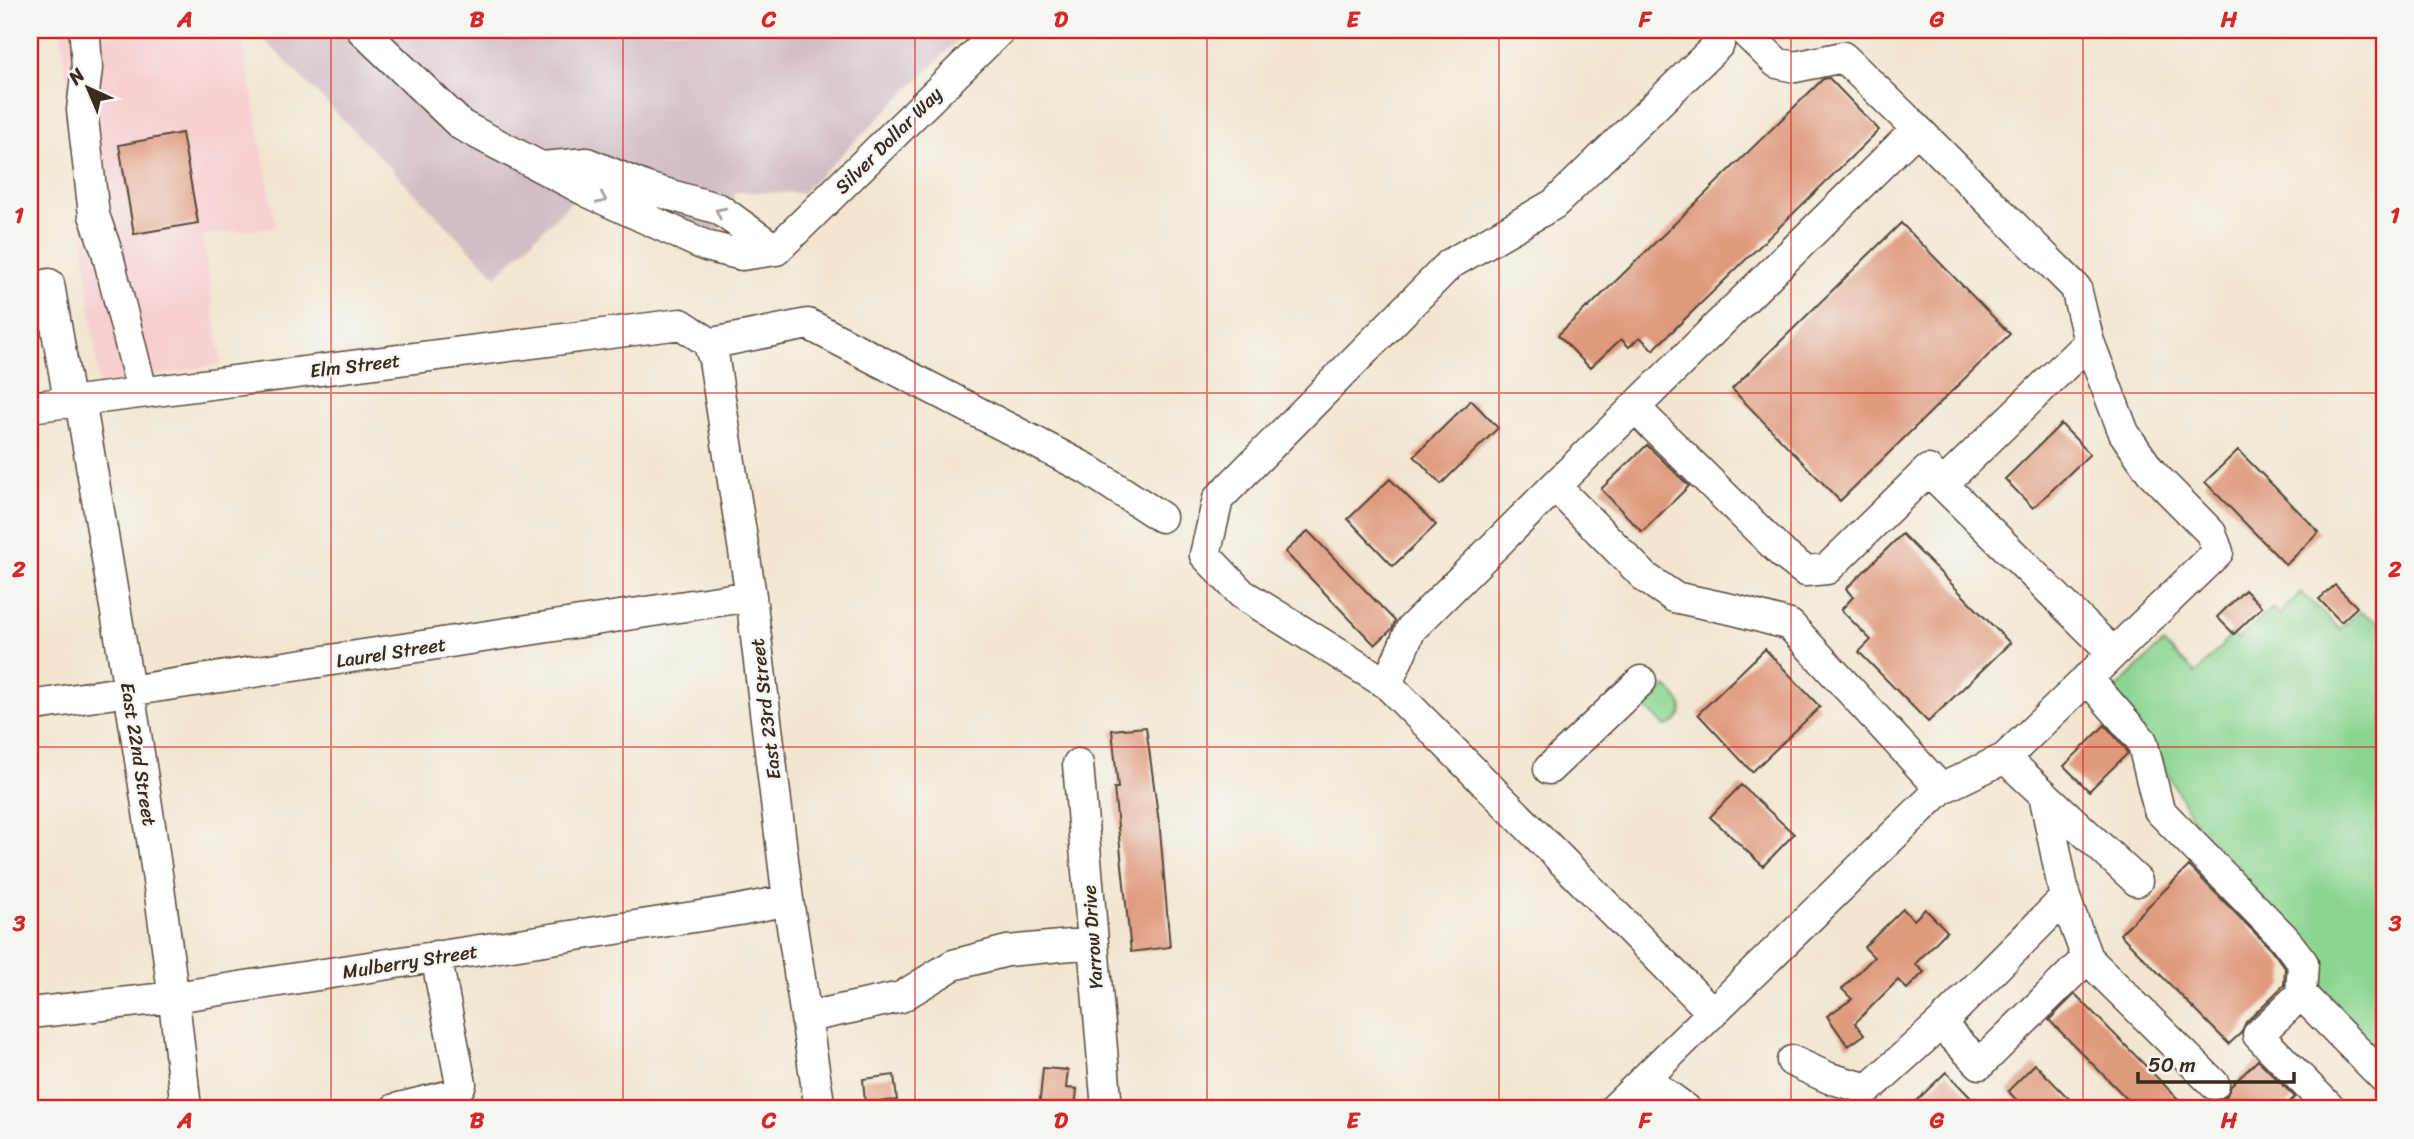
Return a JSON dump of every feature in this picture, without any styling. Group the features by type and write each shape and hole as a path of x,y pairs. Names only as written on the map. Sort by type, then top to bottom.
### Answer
{"street":[{"path":"362,30 461,125 588,192 706,246 742,255 776,250"},
{"name":"Silver Dollar Way","path":"776,250 1000,30"},
{"path":"1713,1013 1387,684 1242,594 1205,555 1218,499 1450,264 1554,204 1719,44 1717,30"},
{"path":"1623,1107 1645,1079 1941,789 2005,758 2218,551 2211,533 2151,472 2124,433 2089,342 2076,288 1843,57 1795,67 1777,64 1743,30"},
{"path":"85,37 87,68 82,110 94,215 107,252 142,391"},
{"path":"1387,684 1411,629 1917,129"},
{"path":"542,167 587,163 647,188 719,209 776,250"},
{"name":"East 22nd Street","path":"49,284 130,692 175,996 187,1109"},
{"name":"Elm Street","path":"30,407 681,324 708,344"},
{"path":"708,344 808,324 1087,469 1161,517"},
{"path":"1943,484 2089,342"},
{"name":"East 23rd Street","path":"708,344 714,360 751,596 788,900 820,1109"},
{"path":"1634,407 1783,554 1805,571 1827,569 1928,470 2113,653"},
{"path":"1555,486 1646,578 1674,597 1790,625 1941,789"},
{"name":"Laurel Street","path":"30,706 751,596"},
{"path":"2087,678 2143,741 2159,810 2283,937 2303,963 2301,993 2258,1035 2314,1103"},
{"path":"1549,769 1641,681"},
{"path":"2005,758 2137,881"},
{"name":"Yarrow Drive","path":"1078,764 1107,1109"},
{"path":"2043,794 2065,898 2087,958 2214,1084"},
{"path":"1792,1061 1829,1078 1868,1089 1940,1024 2065,898"},
{"name":"Mulberry Street","path":"30,1013 175,996 739,910 788,900"},
{"path":"808,1017 901,997 953,965 1007,951 1093,943"},
{"path":"395,1109 456,1094 461,1084 436,956"},
{"path":"1940,1024 1980,1064 2087,958"},
{"path":"2301,993 2384,1078"},
{"path":"1645,1079 1686,1109"}],"shaded area":[{"path":"61,30 241,30 276,227 202,235 222,364 99,386"},
{"path":"255,30 969,30 802,193 736,192 707,253 578,195 496,276"}],"green space":[{"path":"2301,592 2340,629 2359,611 2384,626 2384,1061 2324,1003 2320,957 2207,845 2165,769 2114,691 2163,643 2196,674 2232,634 2238,639 2272,608 2279,615"},
{"path":"1666,687 1678,698 1682,709 1677,720 1665,726 1645,707"}],"building":[{"path":"1829,78 1879,130 1653,350 1640,337 1629,347 1621,339 1590,368 1558,335 1823,79"},
{"path":"182,133 198,223 134,234 119,145"},
{"path":"1901,223 2010,334 1840,501 1732,389"},
{"path":"1471,400 1498,428 1441,484 1414,456"},
{"path":"2061,424 2090,454 2033,508 2005,479"},
{"path":"1647,445 1689,486 1642,532 1601,489"},
{"path":"2238,450 2319,532 2286,565 2205,482"},
{"path":"1390,479 1436,525 1393,566 1348,519"},
{"path":"1308,531 1395,621 1392,629 1375,645 1285,552"},
{"path":"1902,534 2010,643 1928,722 1859,652 1871,640 1841,610 1853,597 1846,589"},
{"path":"2335,585 2357,607 2341,622 2319,599"},
{"path":"2245,590 2262,607 2234,634 2217,617"},
{"path":"1765,649 1820,707 1752,772 1698,714"},
{"path":"2105,725 2126,749 2127,754 2089,791 2064,766"},
{"path":"1146,727 1160,830 1170,947 1131,952 1114,788 1118,788 1112,730"},
{"path":"1741,785 1794,834 1763,866 1710,817"},
{"path":"2189,866 2270,948 2285,968 2284,985 2246,1022 2241,1033 2229,1044 2120,934"},
{"path":"1903,909 1914,920 1925,909 1947,931 1915,964 1924,972 1907,989 1898,980 1855,1023 1864,1035 1848,1046 1827,1016 1852,999 1842,989 1874,957 1864,947"},
{"path":"2075,994 2188,1109 2137,1109 2049,1020"},
{"path":"2258,1060 2295,1097 2282,1109 2207,1109 2226,1097 2231,1086"},
{"path":"2035,1064 2079,1109 2025,1109 2008,1091"},
{"path":"1043,1068 1068,1070 1066,1088 1077,1089 1075,1109 1039,1109"},
{"path":"1946,1072 1971,1098 1960,1109 1908,1109"},
{"path":"894,1075 897,1100 865,1103 863,1079"}]}
